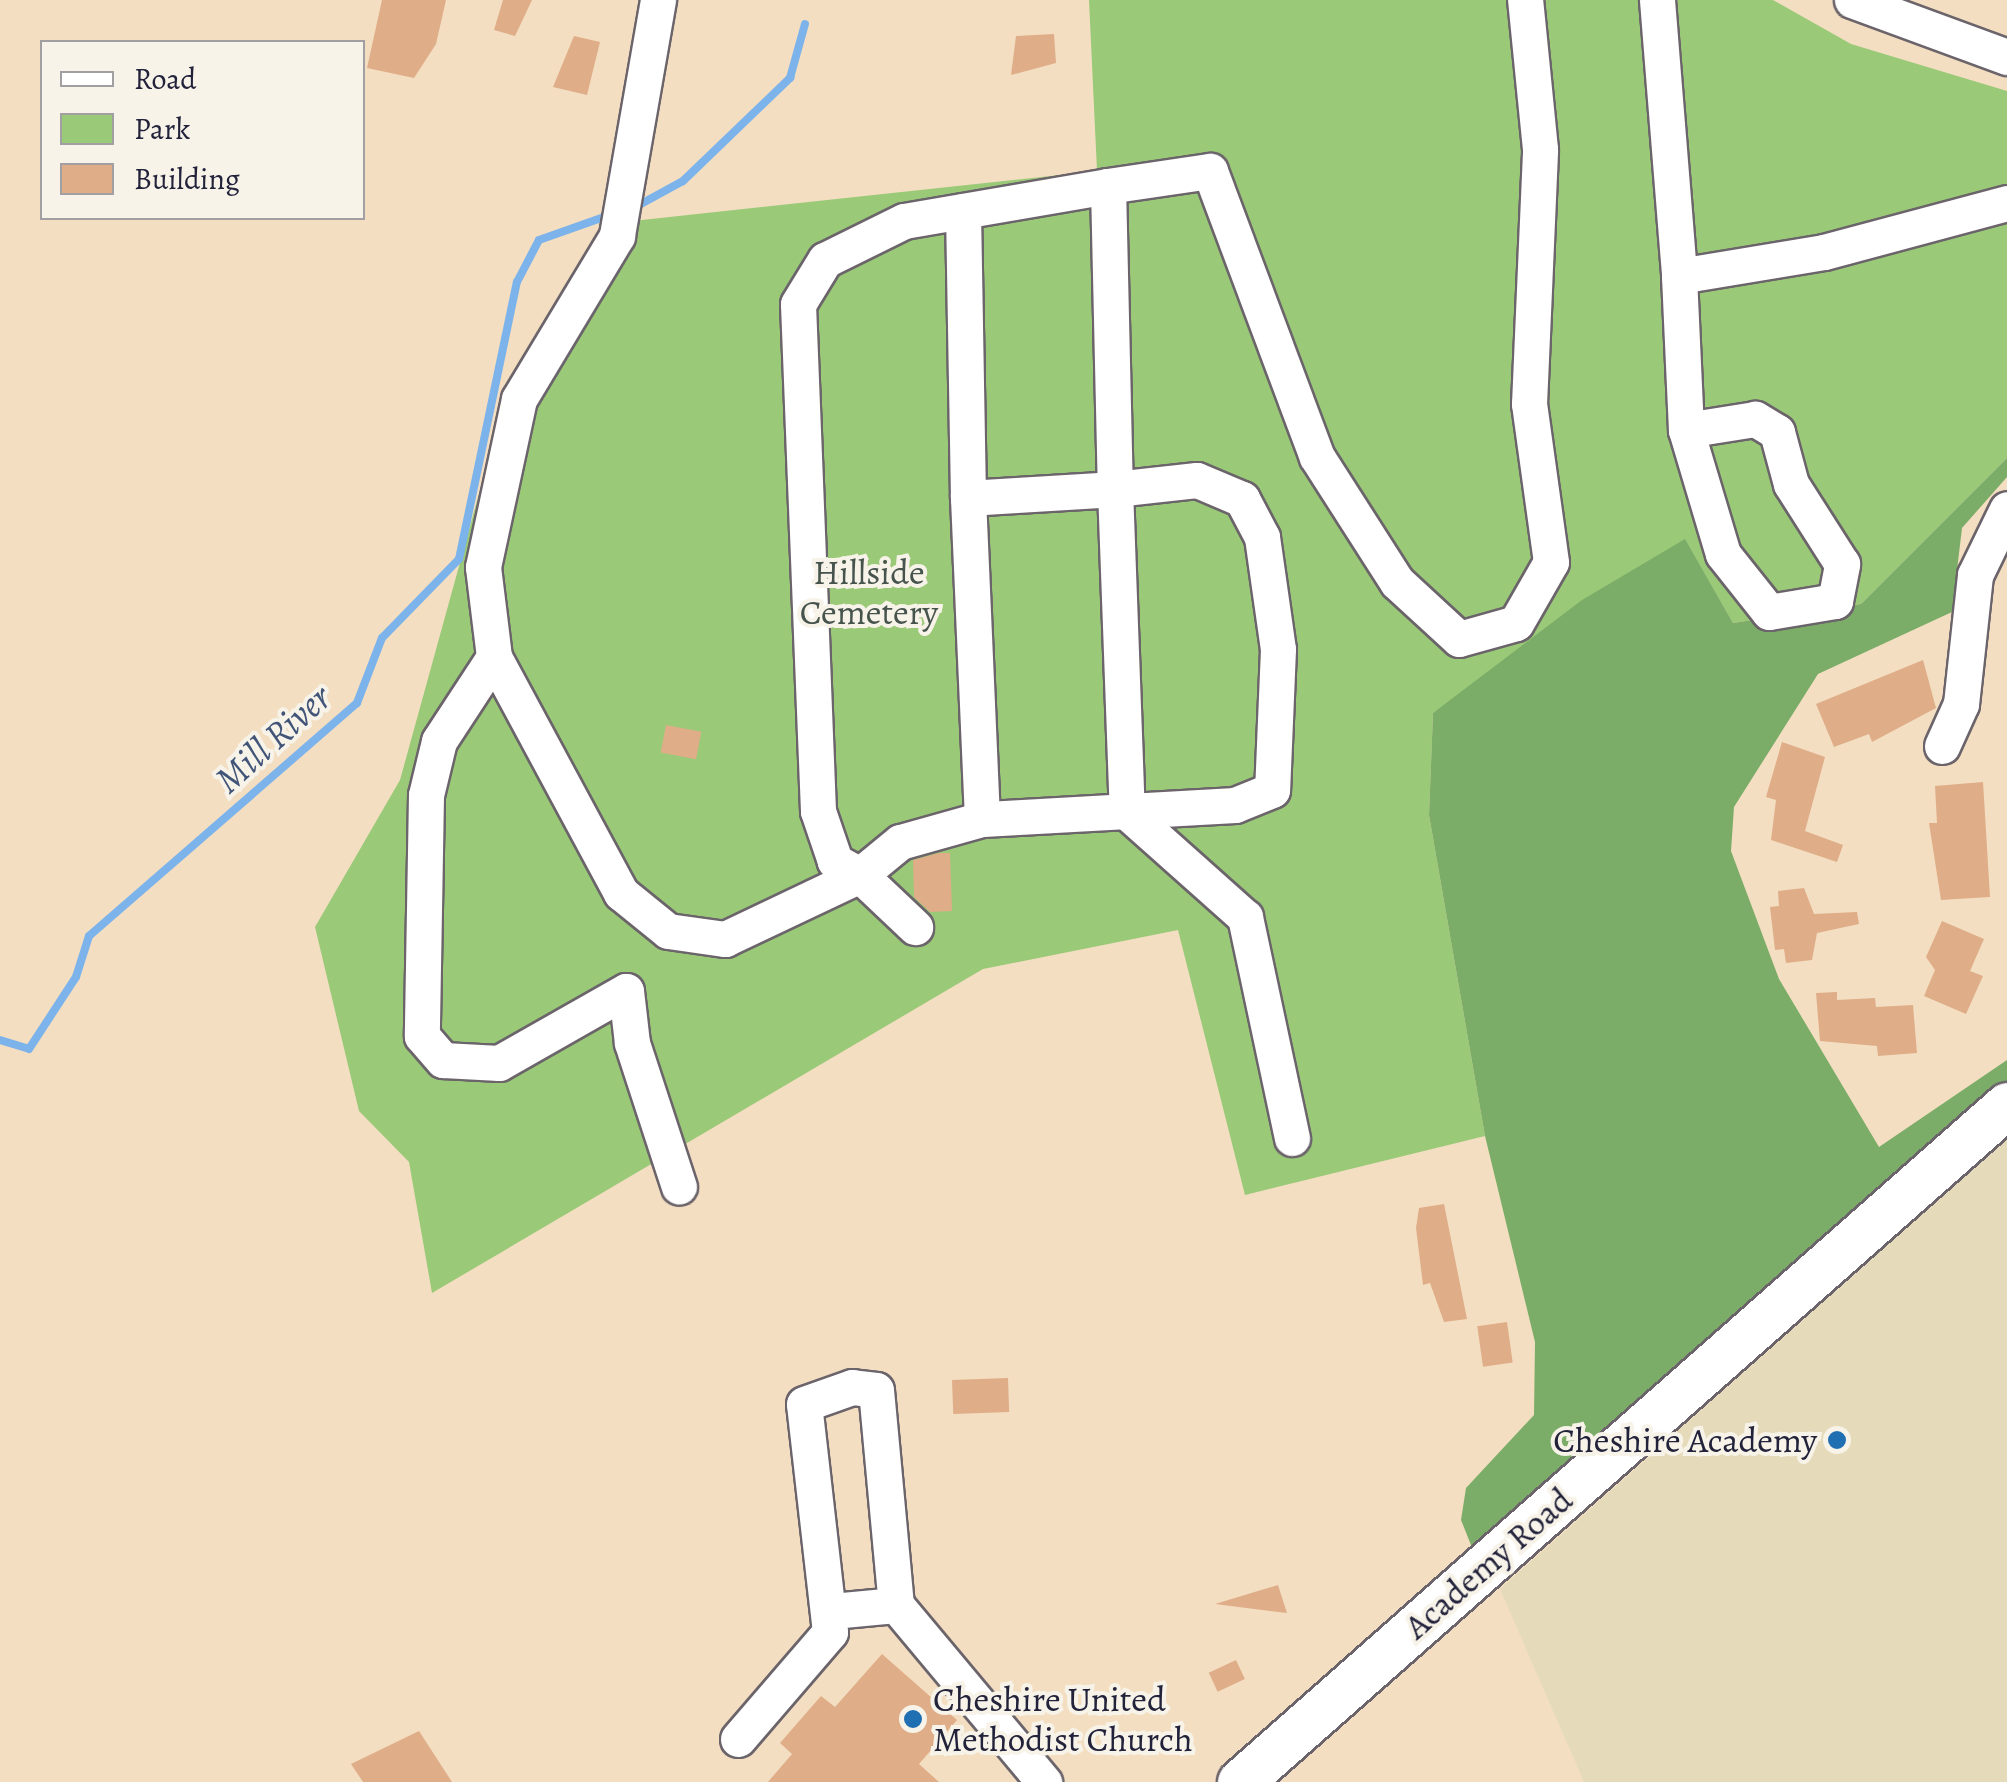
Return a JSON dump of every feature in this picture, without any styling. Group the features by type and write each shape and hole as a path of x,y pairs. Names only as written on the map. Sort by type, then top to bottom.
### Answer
{"main road":[{"name":"Academy Road","path":"1240,1782 2007,1105"}],"street":[{"path":"658,0 617,236 519,398 482,568 494,657 621,893 668,931 725,939 860,874 900,842 982,819 1235,805 1272,790 1278,650 1262,537 1242,499 1197,480 968,498"},
{"path":"915,927 860,874 835,861 818,811 798,304 825,260 904,221 1210,172 1317,457 1397,582 1459,639 1516,623 1551,562 1529,404 1540,149 1525,0"},
{"path":"1657,0 1686,430 1723,554 1751,596 1769,612 1835,601 1842,564 1790,484 1777,432 1755,418 1686,430"},
{"path":"1852,0 2007,56"},
{"path":"1108,186 1114,489 1127,812 1245,916 1292,1138"},
{"path":"1678,276 1824,252 2007,203"},
{"path":"963,211 968,498 982,819"},
{"path":"1942,746 1959,716 1976,575 2007,508"},
{"path":"494,657 439,742 426,795 422,1036 443,1060 499,1063 626,991 632,1044 679,1187"},
{"path":"738,1739 830,1632 832,1612 800,1422 804,1404 852,1387 876,1390 896,1606 1044,1782"},
{"path":"832,1612 896,1606"}],"shaded area":[{"name":"Cheshire Academy","path":"2007,1139 2007,1782 1584,1782 1500,1589"}],"green space":[{"name":"Hillside Cemetery","path":"1089,0 1773,0 1851,44 2007,91 2007,458 1861,604 1733,623 1685,540 1433,713 1429,815 1485,1136 1245,1195 1178,930 983,969 432,1293 409,1162 359,1111 315,927 400,780 509,385 605,224 1097,171"},
{"path":"2007,458 2007,477 1962,528 1952,612 1818,674 1734,807 1731,851 1779,979 1879,1147 2007,1060 2007,1083 1473,1550 1461,1520 1466,1488 1534,1415 1535,1342 1485,1136 1429,815 1433,713 1582,600 1685,539 1733,623 1861,604"}],"building":[{"path":"382,0 446,0 436,44 414,78 367,68"},
{"path":"503,0 532,0 515,36 494,30"},
{"path":"1054,34 1056,63 1011,75 1016,36"},
{"path":"574,36 600,42 587,95 553,87"},
{"path":"1923,660 1936,708 1872,742 1869,734 1834,747 1816,704"},
{"path":"666,725 701,732 696,759 661,752"},
{"path":"1782,742 1825,757 1805,831 1843,845 1837,862 1771,840 1776,800 1766,797"},
{"path":"1983,782 1990,897 1941,900 1929,823 1937,823 1935,786"},
{"path":"950,853 952,911 930,912 914,897 913,860"},
{"path":"1804,888 1814,914 1857,912 1859,924 1817,933 1812,960 1786,963 1784,949 1775,950 1770,907 1779,906 1778,891"},
{"path":"1942,921 1984,939 1970,971 1983,976 1966,1014 1924,996 1935,970 1926,957"},
{"path":"1837,992 1837,1000 1875,998 1876,1007 1913,1005 1917,1053 1878,1056 1877,1046 1820,1041 1816,993"},
{"path":"1444,1204 1467,1319 1444,1322 1430,1283 1423,1285 1416,1228 1419,1208"},
{"path":"1507,1322 1513,1363 1483,1367 1477,1326"},
{"path":"1008,1378 1009,1412 953,1414 952,1380"},
{"path":"1278,1585 1287,1613 1215,1604"},
{"name":"Cheshire United Methodist Church","path":"882,1654 957,1720 919,1764 939,1782 768,1782 792,1754 780,1743 821,1696 835,1707"},
{"path":"1236,1660 1245,1679 1218,1692 1209,1673"},
{"path":"419,1731 452,1782 363,1782 351,1764"}],"waterway":[{"name":"Mill River","path":"639,205 683,181 790,78 805,24"},
{"name":"Mill River","path":"0,1040 29,1049 76,977 89,936 357,703 382,638 459,559 517,282 539,240 607,216"}],"place":[{"name":"Cheshire Academy","path":"1837,1440"},
{"name":"Cheshire United Methodist Church","path":"913,1719"}]}
